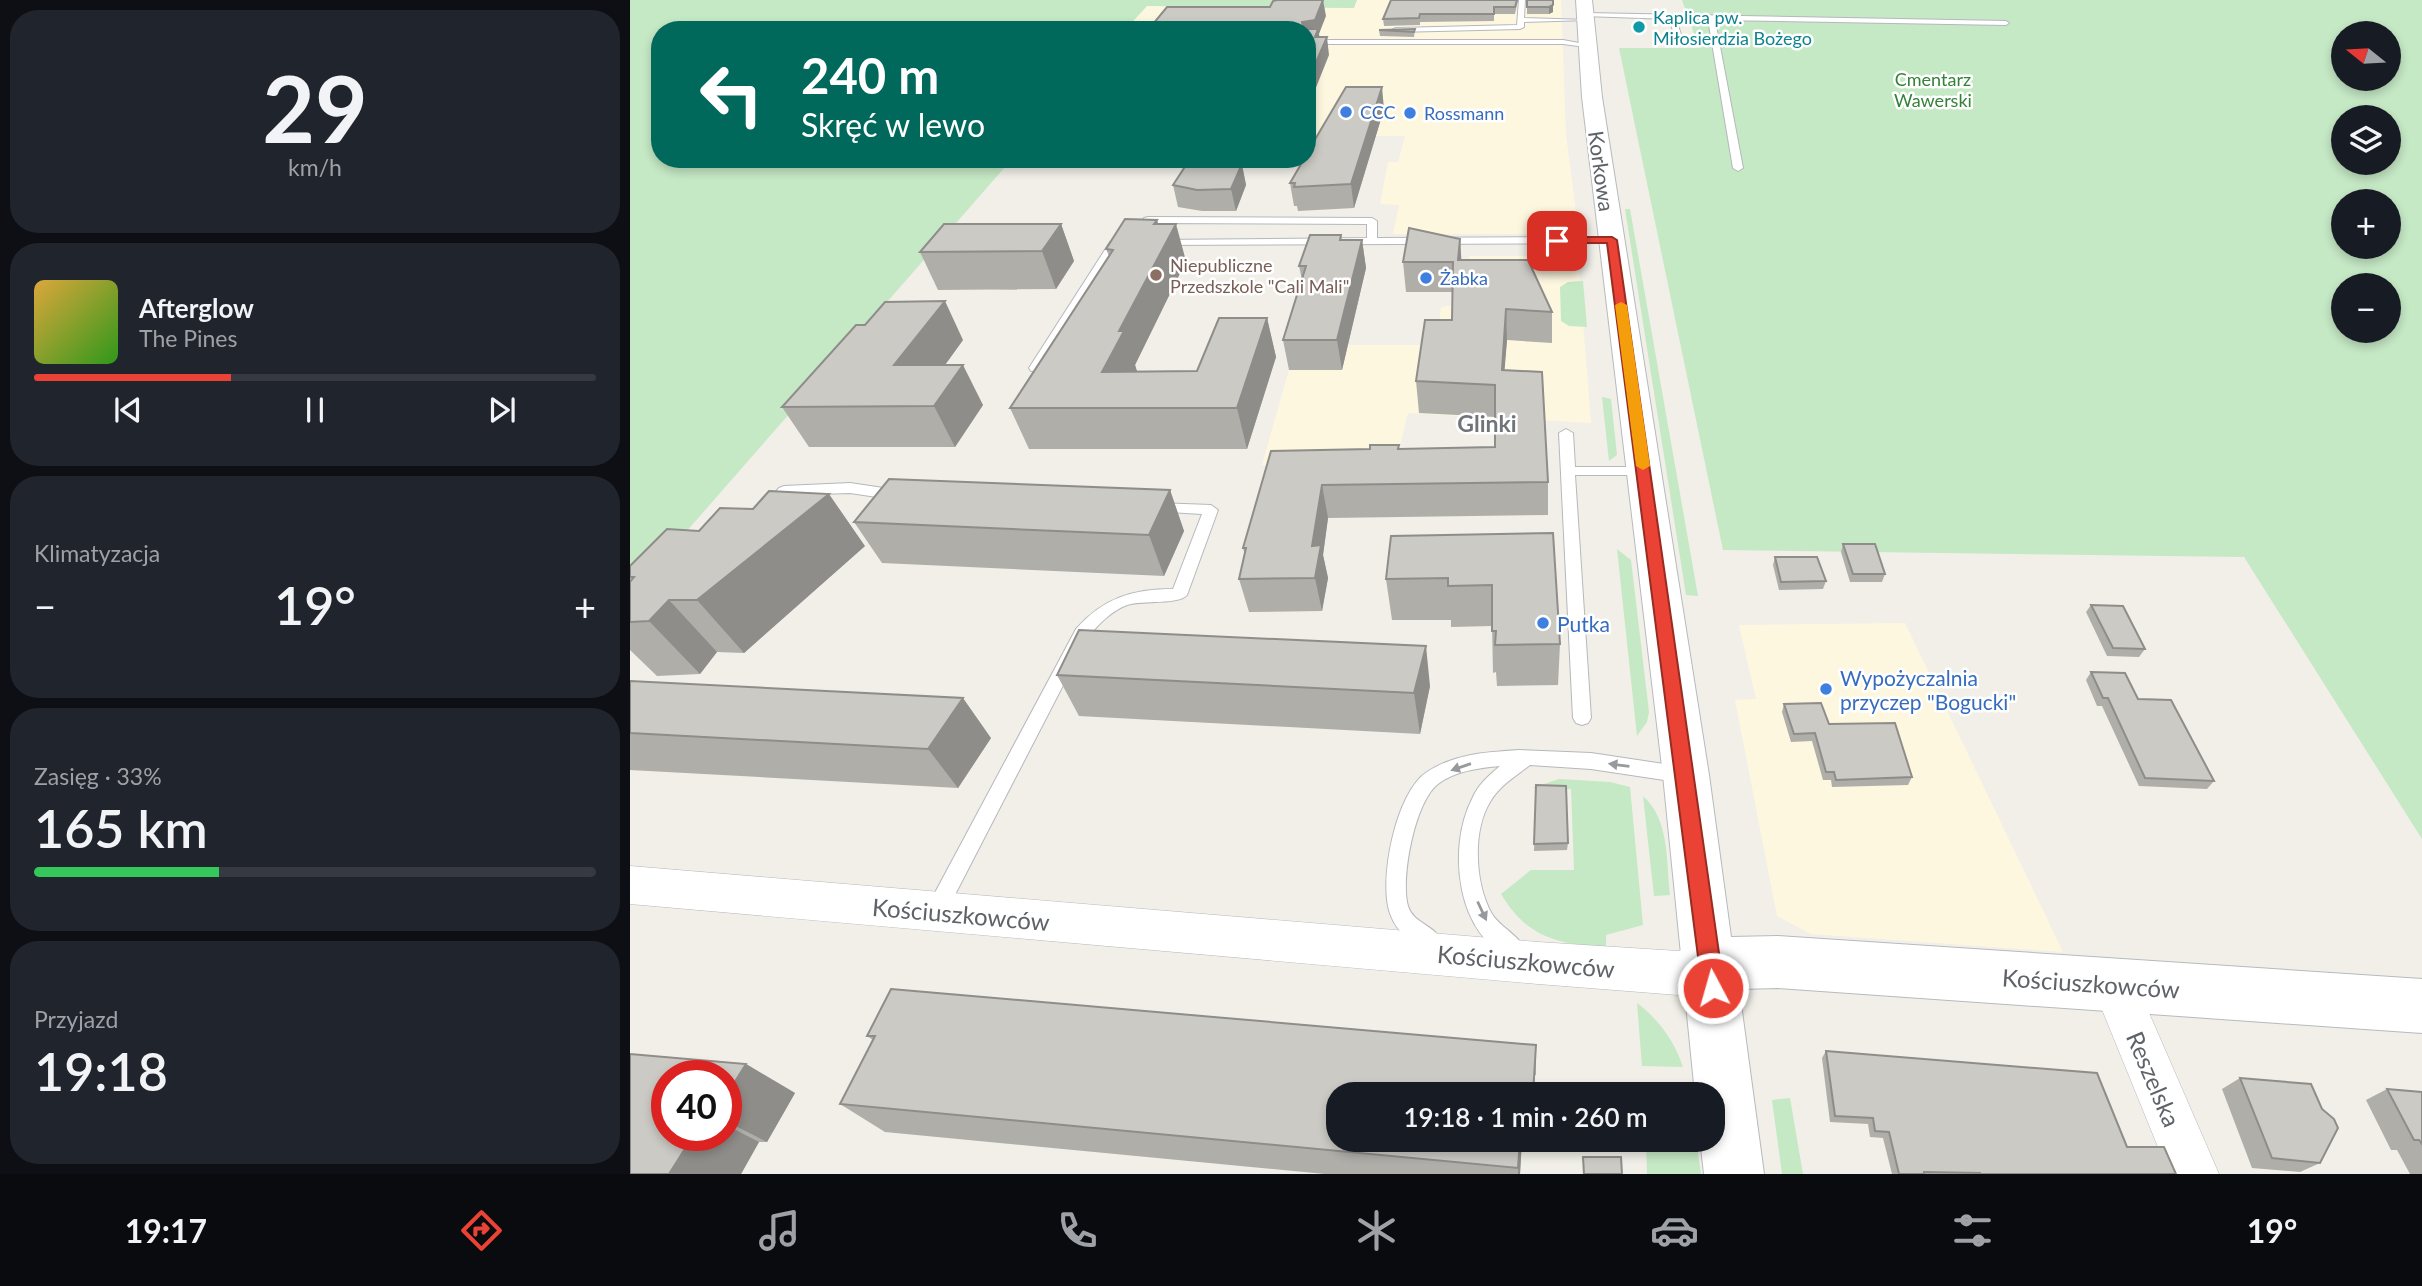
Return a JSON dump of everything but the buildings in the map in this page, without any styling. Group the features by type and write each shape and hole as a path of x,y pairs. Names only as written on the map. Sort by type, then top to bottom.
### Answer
{"street":[{"name":"Korkowa","path":"1585,11 1586,45 1686,775 1734,1174"},
{"name":"Kościuszkowców","path":"630,885 1678,973 1710,963 1778,962 2422,1006"},
{"name":"Reszelska","path":"2114,985 2194,1174"}],"lane":[{"path":"1392,30 1520,27 1522,0"},
{"path":"1521,20 1585,11 2006,23"},
{"path":"1672,15 1679,41"},
{"path":"1711,16 1738,168"},
{"path":"1316,42 1457,43 1519,47 1586,45"},
{"path":"1135,242 1149,220 1196,220 1372,221 1372,242"},
{"path":"1035,368 1115,242 1612,245"},
{"path":"1566,433 1582,718"},
{"path":"1568,471 1643,471"},
{"path":"757,520 784,491 850,488 913,498"},
{"path":"936,911 1082,633 1096,615 1119,601 1142,595 1179,596 1211,510 1134,507"},
{"path":"1461,956 1409,929 1395,898 1399,855 1412,809 1430,779 1465,763 1528,757 1635,767 1686,775"},
{"path":"1528,757 1497,778 1480,802 1467,846 1470,885 1483,917 1500,942 1538,963"}],"shaded area":[{"path":"1357,0 1561,0 1566,135 1579,234 1393,234 1399,205 1380,204 1388,162 1398,162 1405,136 1316,136 1316,21 1133,21 1146,6 1353,8"},
{"path":"1469,256 1573,256 1578,259 1591,423 1408,413 1394,469 1262,465 1296,345 1437,345 1441,307 1470,303"},
{"path":"1905,623 2063,952 1811,934 1777,916 1735,700 1756,699 1739,625"}],"green space":[{"path":"630,0 1357,0 1354,8 1147,6 1133,21 651,21 651,168 1004,168 630,596"},
{"name":"Cmentarz Wawerski","path":"1682,0 2422,0 2422,839 2244,557 1723,550 1619,48 1699,48"},
{"path":"1625,209 1630,209 1698,596 1686,595"},
{"path":"1583,281 1587,327 1569,326 1561,321 1560,287 1568,282"},
{"path":"1602,397 1611,399 1617,455 1609,461"},
{"path":"1617,549 1631,560 1649,712 1647,722 1637,736"},
{"path":"1559,779 1610,782 1630,787 1643,925 1606,935 1606,948 1559,941 1533,930 1511,909 1501,894 1531,870 1574,870 1571,789 1532,788"},
{"path":"1643,796 1652,806 1662,829 1670,895 1654,896"},
{"path":"1637,1003 1665,1031 1683,1067 1642,1066"},
{"path":"1790,1098 1803,1174 1782,1174 1772,1100"},
{"path":"1646,1152 1698,1152 1701,1174 1647,1174"}],"slow traffic":[{"path":"1621,305 1643,466"}],"place":[{"name":"Kaplica pw. Miłosierdzia Bożego","path":"1639,27"},
{"name":"CCC","path":"1346,112"},
{"name":"Rossmann","path":"1410,113"},
{"name":"Niepubliczne Przedszkole \"Cali Mali\"","path":"1156,275"},
{"name":"Żabka","path":"1426,278"},
{"name":"Putka","path":"1543,623"},
{"name":"Wypożyczalnia przyczep \"Bogucki\"","path":"1826,689"}],"district":[{"name":"Glinki","path":"1487,423"}],"route":[{"path":"1557,241 1612,240 1713,988"}]}
